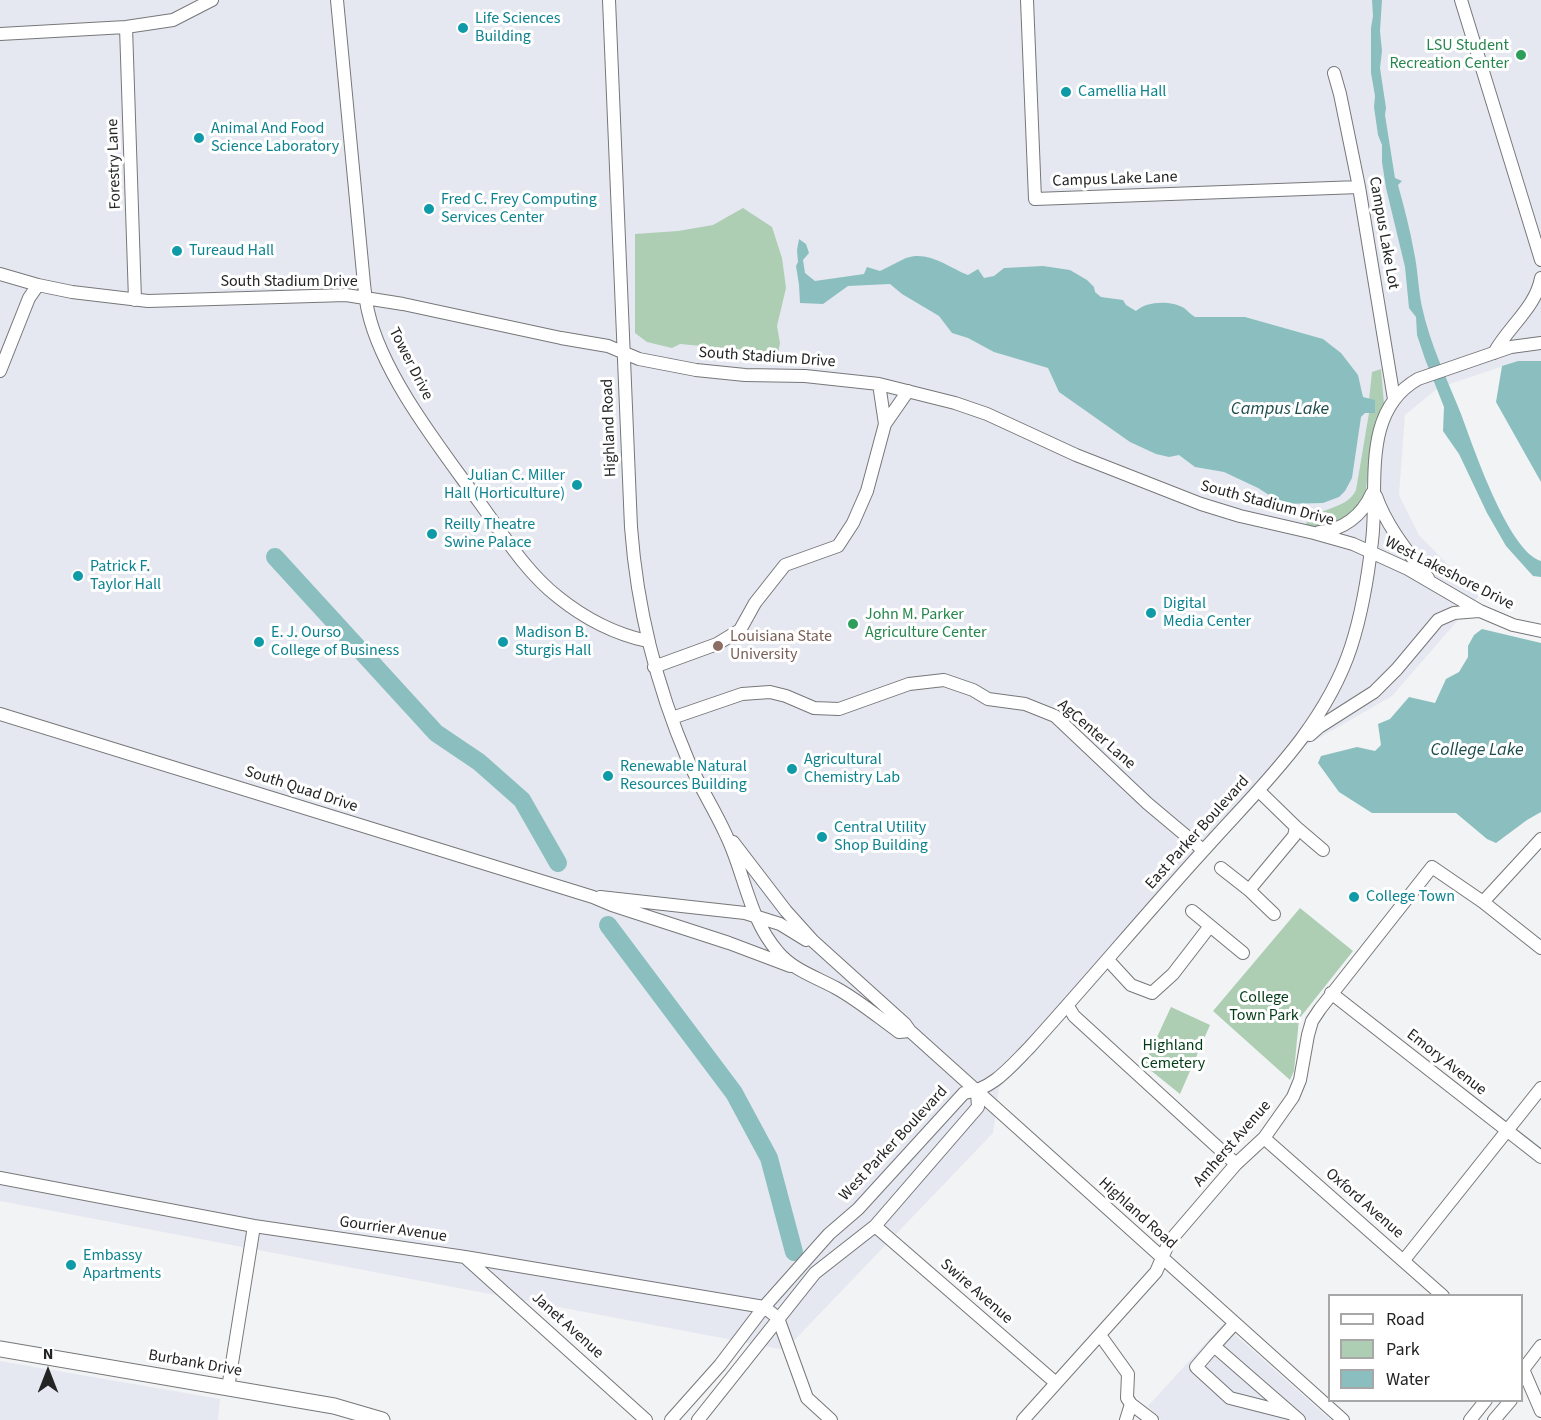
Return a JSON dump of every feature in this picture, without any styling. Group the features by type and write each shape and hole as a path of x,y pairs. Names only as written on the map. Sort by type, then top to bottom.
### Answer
{"main road":[{"name":"Burbank Drive","path":"0,1349 334,1406 382,1420"}],"street":[{"path":"0,33 126,27 173,20 213,0"},
{"name":"Tower Drive","path":"337,0 366,298 368,313 382,352 416,412 530,569 570,606 606,628 647,641"},
{"name":"Highland Road","path":"609,0 634,563 647,641 654,667 697,779 728,837 755,915 778,953 797,968 837,989 899,1032 910,1031"},
{"name":"Campus Lake Lane","path":"1027,0 1035,199 1359,187"},
{"path":"1461,0 1541,260"},
{"name":"Forestry Lane","path":"126,27 135,300"},
{"name":"Campus Lake Lot","path":"1334,73 1341,94 1359,187 1394,399"},
{"name":"South Stadium Drive","path":"0,274 38,285 135,300 346,295 609,346 639,359 696,370 745,375 815,377 879,384 987,414 1076,455 1201,504 1240,516 1314,532 1353,544 1370,552"},
{"path":"1494,353 1502,337 1533,299 1541,278"},
{"path":"0,370 29,298 38,285"},
{"name":"West Lakeshore Drive","path":"1541,343 1511,347 1418,379 1394,399 1382,426 1375,454 1370,552 1430,581 1480,611 1513,625 1541,631"},
{"path":"879,384 885,424"},
{"path":"654,667 717,644 740,630 755,603 785,565 838,546 853,523 867,492 885,424 908,391"},
{"path":"1314,532 1328,531 1353,519 1366,505 1374,490"},
{"path":"1374,490 1381,509 1398,538 1430,581"},
{"name":"East Parker Boulevard","path":"977,1092 1005,1072 1068,1006 1304,738 1322,710 1346,663 1360,615 1370,552"},
{"path":"1295,748 1319,727 1374,692 1397,669 1438,620 1454,613 1480,611"},
{"name":"AgCenter Lane","path":"672,718 742,694 770,692 814,708 839,709 909,684 944,680 973,690 988,699 1025,704 1055,716 1148,803 1203,850"},
{"name":"South Quad Drive","path":"0,714 593,897 797,968"},
{"path":"1259,791 1323,850"},
{"path":"1249,890 1294,836 1296,827"},
{"name":"Highland Road","path":"728,837 813,941 977,1092 1343,1420"},
{"path":"1541,839 1483,902 1541,948"},
{"name":"Amherst Avenue","path":"1023,1420 1156,1272 1170,1242 1236,1164 1264,1138 1293,1098 1300,1080 1312,1021 1331,993 1432,867 1483,902"},
{"path":"1221,868 1274,914"},
{"name":"South Quad Drive","path":"593,897 614,897 755,915 780,924 805,939 813,941"},
{"path":"1192,911 1243,953"},
{"path":"1108,960 1131,984 1152,993 1173,974 1210,926"},
{"name":"Emory Avenue","path":"1331,993 1541,1157"},
{"path":"1068,1006 1074,1016 1236,1164"},
{"path":"1404,1260 1541,1088"},
{"path":"699,1420 815,1273 875,1226 978,1107 977,1092"},
{"name":"West Parker Boulevard","path":"671,1420 720,1365 764,1307 828,1234 858,1209 964,1093 977,1092"},
{"name":"Oxford Avenue","path":"1264,1138 1441,1294"},
{"name":"Gourrier Avenue","path":"0,1178 254,1226 465,1257 764,1307 778,1318"},
{"path":"228,1388 254,1226"},
{"name":"Swire Avenue","path":"875,1226 1056,1383"},
{"name":"Janet Avenue","path":"465,1257 646,1420"},
{"path":"778,1318 807,1398 831,1420"},
{"path":"1235,1323 1196,1367 1230,1398 1295,1417"},
{"path":"1100,1335 1128,1374 1127,1398 1131,1404 1152,1420"},
{"path":"1214,1346 1295,1417"},
{"path":"1523,1368 1541,1346"},
{"path":"1523,1371 1541,1412"},
{"path":"1470,1420 1485,1402"},
{"path":"1494,1420 1510,1402"},
{"path":"1126,1420 1131,1404"}],"shaded area":[{"name":"Louisiana State University","path":"0,0 1541,0 1541,361 1518,361 1438,388 1405,415 1399,495 1419,535 1479,596 1392,696 1298,750 999,1088 993,1133 785,1350 0,1201"},
{"path":"1223,1324 1331,1420 1161,1420 1148,1406"},
{"path":"0,1361 220,1399 218,1420 0,1420"}],"green space":[{"path":"743,208 772,227 782,258 786,288 777,326 780,343 778,353 680,344 672,348 647,342 635,333 635,234 678,231 713,225"},
{"path":"1381,369 1384,404 1371,448 1365,497 1342,522 1315,527 1305,525 1317,514 1346,502 1356,490 1369,413 1375,413 1375,400 1369,400 1372,372"},
{"name":"College Town Park","path":"1300,908 1353,951 1299,1019 1294,1071 1290,1080 1213,1011"},
{"name":"Highland Cemetery","path":"1171,1007 1210,1025 1180,1094 1144,1065"}],"water":[{"path":"1372,0 1382,0 1380,68 1385,115 1395,178 1402,181 1398,185 1412,243 1425,321 1493,496 1516,538 1529,553 1541,561 1541,577 1533,576 1506,546 1487,513 1459,454 1443,431 1444,407 1417,335 1416,317 1409,308 1405,267 1386,188 1371,73"},
{"name":"Campus Lake","path":"799,239 806,244 809,253 803,260 805,273 815,281 864,274 867,267 880,271 914,256 938,260 968,275 978,269 984,278 994,276 1004,268 1043,266 1070,270 1087,280 1101,297 1123,300 1126,305 1136,311 1146,305 1166,303 1179,305 1195,317 1245,317 1323,339 1341,353 1358,375 1363,397 1375,400 1375,413 1365,413 1361,417 1352,478 1339,497 1323,503 1283,504 1258,488 1224,472 1195,467 1179,455 1169,457 1156,454 1130,442 1059,392 1048,368 994,352 968,338 952,333 939,316 902,294 890,284 848,286 823,304 800,303 796,266"},
{"path":"1518,361 1541,361 1541,482 1496,402 1502,366"},
{"name":"College Lake","path":"1482,629 1541,643 1541,812 1496,843 1487,839 1456,813 1372,813 1339,792 1318,763 1321,756 1357,747 1375,751 1381,745 1378,724 1390,719 1409,697 1435,703 1446,679 1459,672 1468,657 1468,646 1474,635"}],"waterway":[{"path":"275,557 436,733 479,762 522,800 558,863"},
{"path":"608,925 734,1093 769,1158 794,1252"}],"place":[{"name":"Life Sciences Building","path":"463,28"},
{"name":"LSU Student Recreation Center","path":"1521,55"},
{"name":"Camellia Hall","path":"1066,92"},
{"name":"Animal And Food Science Laboratory","path":"199,138"},
{"name":"Fred C. Frey Computing Services Center","path":"429,209"},
{"name":"Tureaud Hall","path":"177,251"},
{"name":"Julian C. Miller Hall (Horticulture)","path":"577,485"},
{"name":"Reilly Theatre Swine Palace","path":"432,534"},
{"name":"Patrick F. Taylor Hall","path":"78,576"},
{"name":"Digital Media Center","path":"1151,613"},
{"name":"John M. Parker Agriculture Center","path":"853,624"},
{"name":"E. J. Ourso College of Business","path":"259,642"},
{"name":"Madison B. Sturgis Hall","path":"503,642"},
{"name":"Louisiana State University","path":"718,646"},
{"name":"Agricultural Chemistry Lab","path":"792,769"},
{"name":"Renewable Natural Resources Building","path":"608,776"},
{"name":"Central Utility Shop Building","path":"822,837"},
{"name":"College Town","path":"1354,897"},
{"name":"Embassy Apartments","path":"71,1265"}]}
